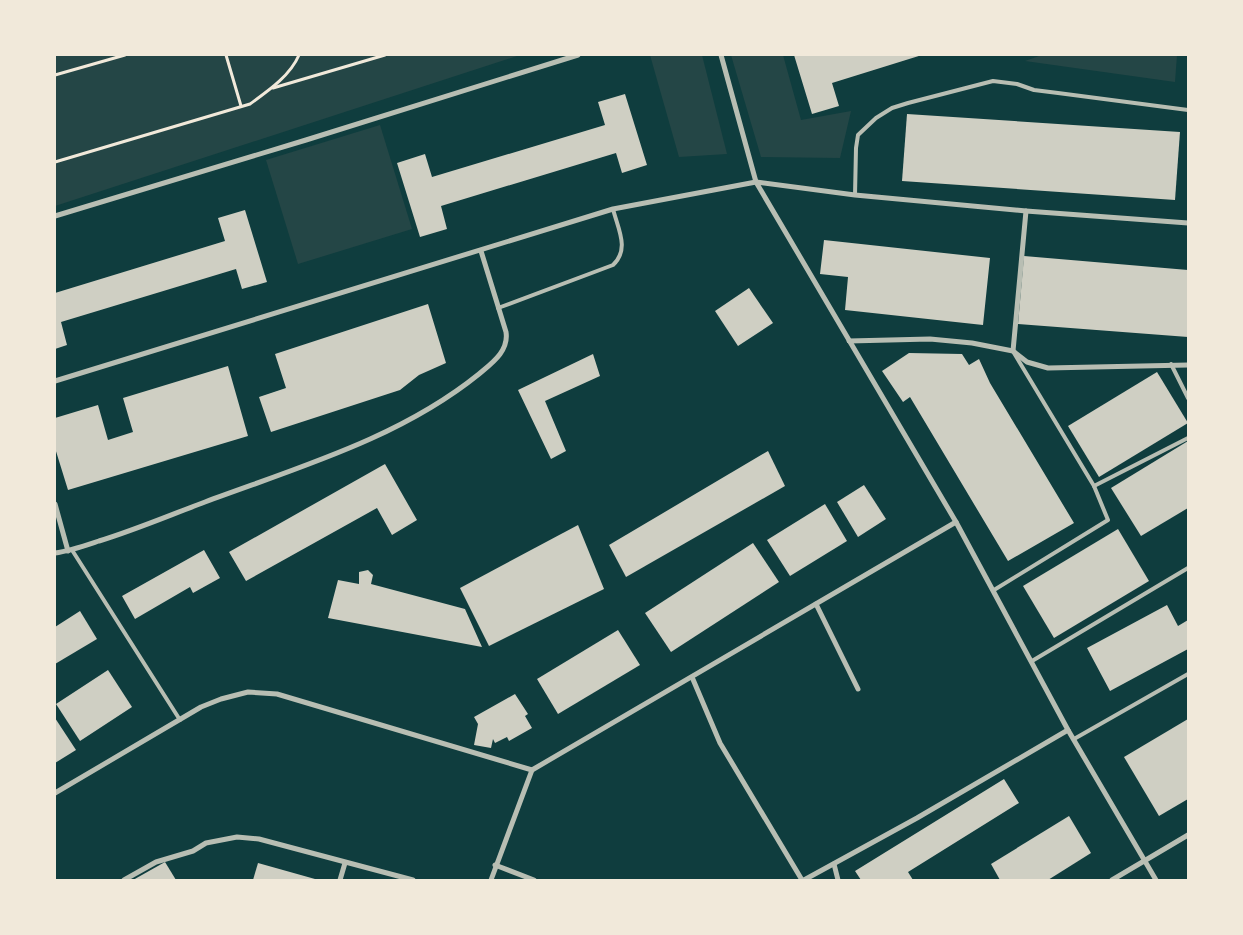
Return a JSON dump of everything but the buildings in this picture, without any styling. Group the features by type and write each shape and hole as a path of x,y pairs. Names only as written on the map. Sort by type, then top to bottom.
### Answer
{"street":[{"path":"55,216 578,55"},
{"path":"721,55 756,182 956,522 1068,730 1156,880"},
{"path":"55,381 613,209 756,182 855,195 1026,211 1188,223"},
{"path":"1013,351 1026,211"},
{"path":"55,553 135,530 204,502 290,472 374,437 417,415 457,391 490,364 503,350 507,342 480,251"},
{"path":"849,341 930,339 972,343 1013,351 1027,362 1048,368 1188,364"},
{"path":"55,504 70,550"},
{"path":"491,880 532,770 956,522"},
{"path":"816,604 858,689"},
{"path":"692,678 720,743 803,880 917,818 1068,730"},
{"path":"55,793 201,708 221,699 248,692 277,694 532,770"},
{"path":"1112,880 1188,836"},
{"path":"124,880 156,862 192,851 206,843 237,837 259,839 413,880"},
{"path":"340,880 345,863"},
{"path":"834,864 838,880"},
{"path":"495,865 534,880"}],"lane":[{"path":"855,195 858,135 876,118 892,108 994,81 1016,84 1042,91 1188,110"},
{"path":"498,308 613,265 620,258 623,250 613,209"},
{"path":"994,590 1108,520 1094,486 1013,351"},
{"path":"1171,364 1188,398"},
{"path":"1094,486 1188,438"},
{"path":"70,550 180,720"},
{"path":"1032,661 1188,568"},
{"path":"1074,739 1188,674"}],"path":[{"path":"55,75 125,55"},
{"path":"226,55 242,106"},
{"path":"55,162 250,104 272,88 299,55"},
{"path":"272,88 385,55"}],"shaded area":[{"path":"520,55 55,206 55,56"},
{"path":"650,55 702,55 727,154 679,157"},
{"path":"731,55 783,55 801,120 851,111 840,158 761,157"},
{"path":"1042,55 1177,55 1175,82 1025,61"},
{"path":"380,125 412,229 298,264 266,160"}]}
